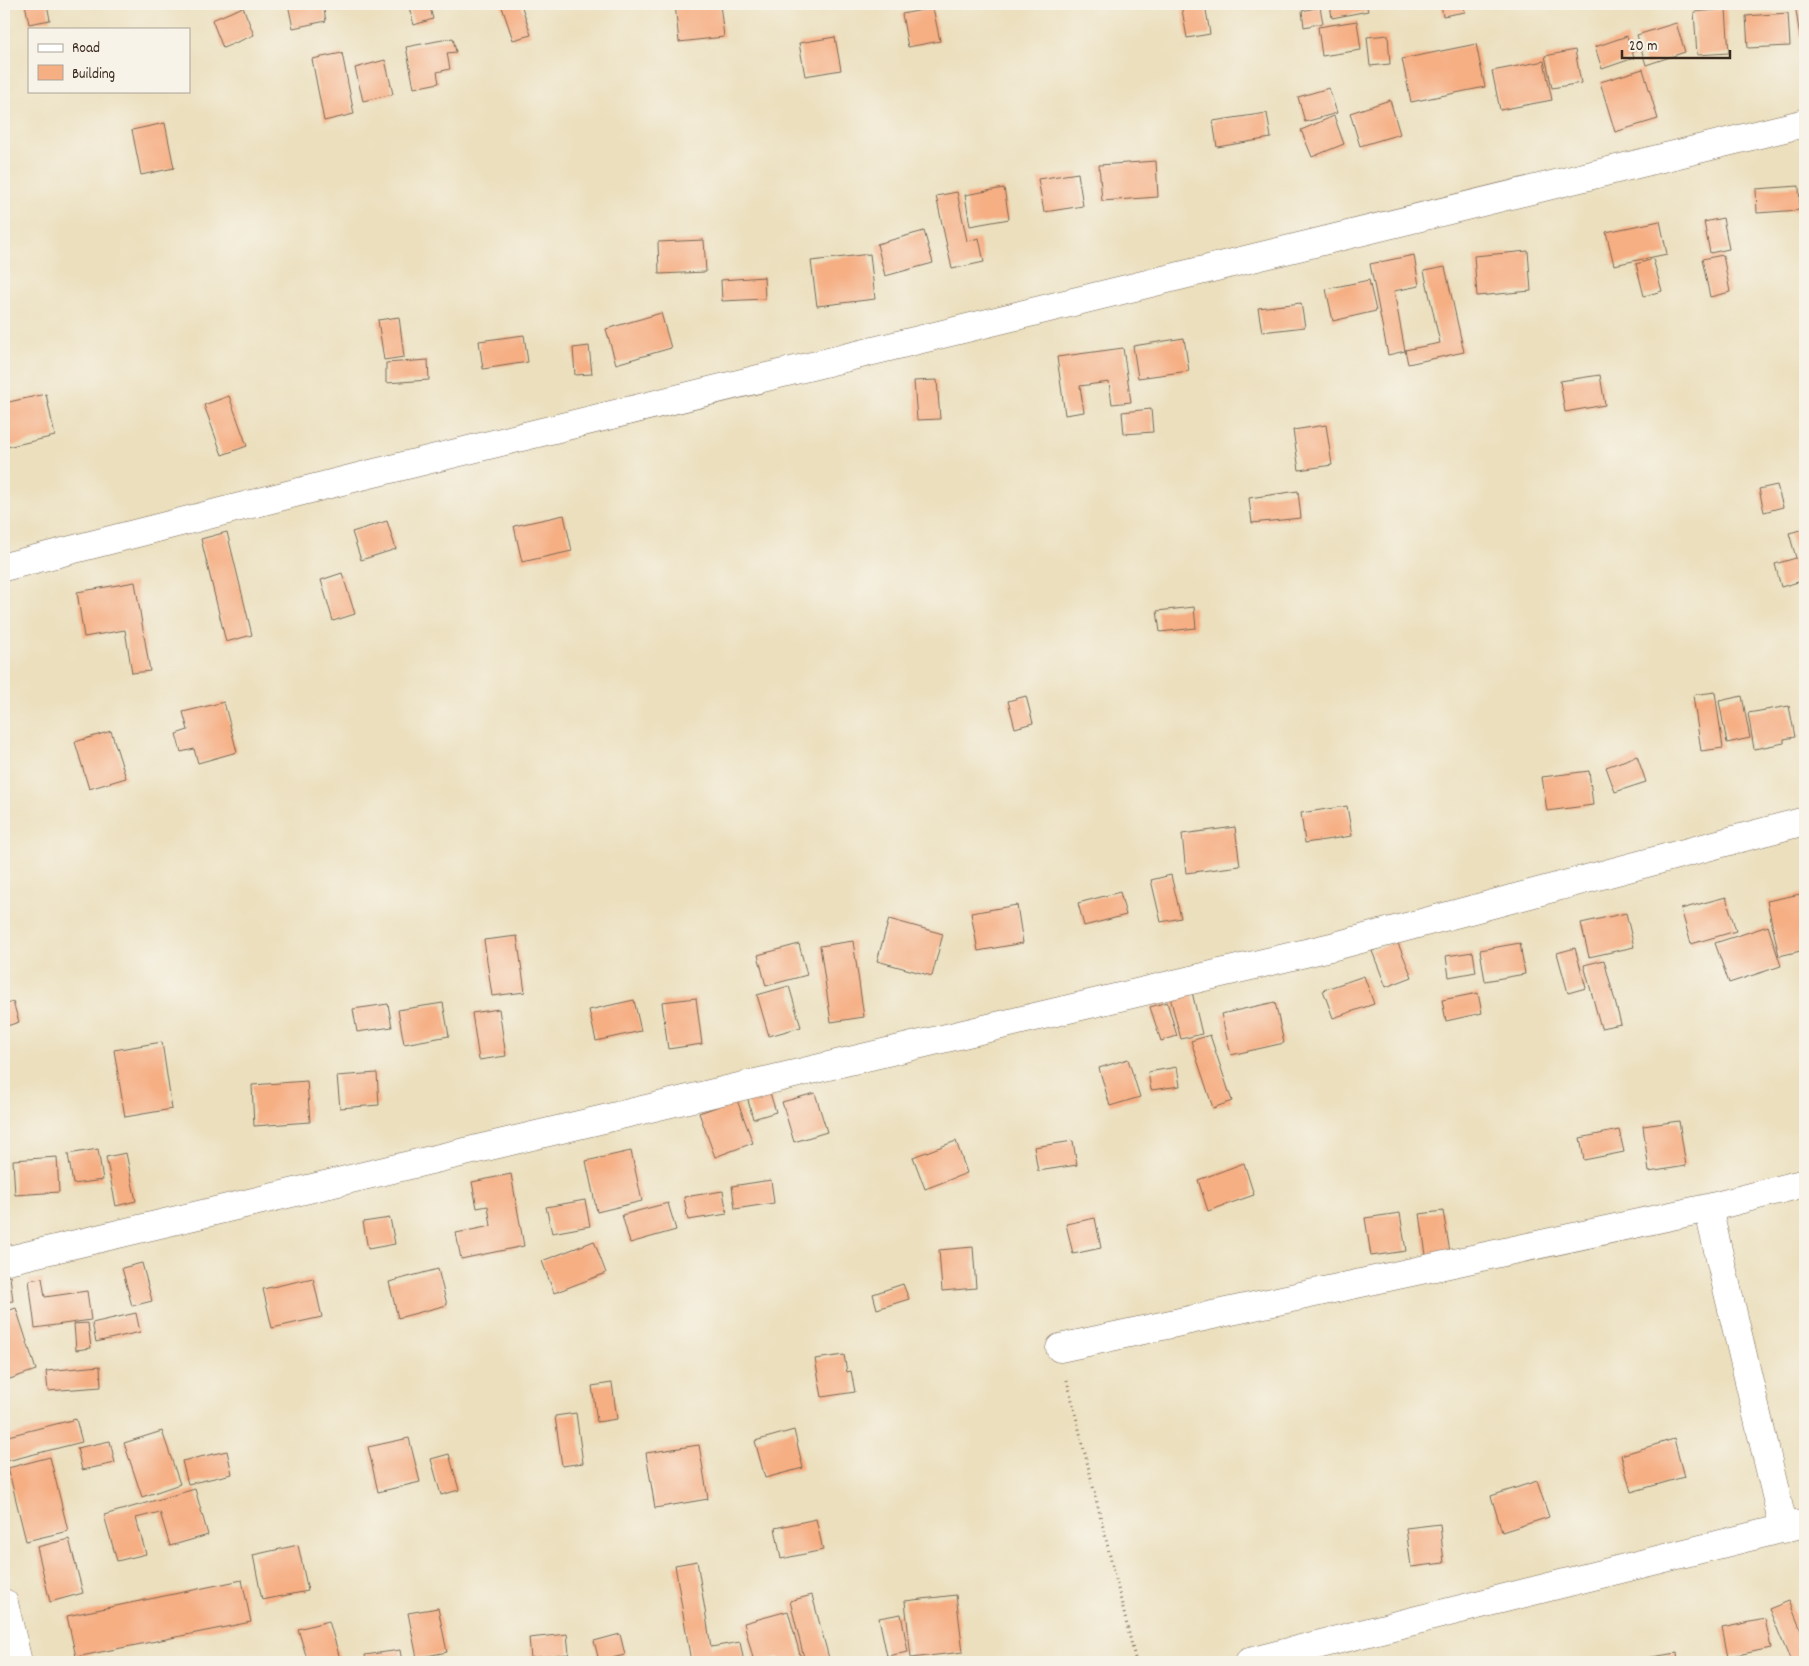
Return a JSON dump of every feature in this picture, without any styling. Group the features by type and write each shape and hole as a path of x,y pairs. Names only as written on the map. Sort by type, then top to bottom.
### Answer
{"street":[{"path":"4,567 358,477 1805,123"},
{"path":"4,1261 1335,946 1805,821"},
{"path":"1060,1348 1708,1208 1805,1182"},
{"path":"1250,1662 1794,1526 1708,1208"},
{"path":"4,1603 18,1662"}],"path":[{"path":"1060,1348 1136,1662"}],"building":[{"path":"25,4 47,4 50,20 29,24"},
{"path":"288,4 323,4 326,21 293,28"},
{"path":"408,4 429,4 433,19 414,25"},
{"path":"501,4 521,4 531,35 513,40"},
{"path":"675,4 720,4 724,37 679,42"},
{"path":"1181,4 1205,4 1210,34 1187,38"},
{"path":"1330,4 1366,4 1368,11 1332,18"},
{"path":"1441,4 1463,4 1465,12 1443,16"},
{"path":"1795,4 1805,4 1805,36 1800,37"},
{"path":"243,7 254,35 223,48 212,20"},
{"path":"1320,7 1323,23 1304,27 1302,11"},
{"path":"933,8 940,41 908,47 902,14"},
{"path":"1726,9 1729,53 1697,55 1694,12"},
{"path":"1788,13 1790,46 1748,48 1746,16"},
{"path":"1357,21 1361,50 1322,56 1318,27"},
{"path":"1676,23 1685,52 1646,65 1637,35"},
{"path":"1388,35 1390,64 1370,66 1367,37"},
{"path":"1627,36 1634,58 1602,69 1595,47"},
{"path":"835,37 841,70 805,76 799,43"},
{"path":"453,38 456,52 447,53 450,69 437,72 439,83 414,88 406,47"},
{"path":"1476,44 1485,87 1411,102 1402,59"},
{"path":"1575,50 1581,83 1552,88 1545,56"},
{"path":"342,53 354,114 324,121 312,59"},
{"path":"385,60 393,94 363,101 355,68"},
{"path":"1544,61 1552,100 1500,110 1492,71"},
{"path":"1643,69 1658,119 1615,132 1600,82"},
{"path":"1329,88 1337,113 1305,122 1298,97"},
{"path":"1390,100 1400,134 1360,146 1350,113"},
{"path":"1267,113 1271,138 1217,147 1213,121"},
{"path":"1334,116 1344,144 1312,157 1301,130"},
{"path":"165,123 174,168 141,175 132,130"},
{"path":"1156,161 1158,197 1102,201 1099,165"},
{"path":"1078,173 1083,206 1044,212 1038,179"},
{"path":"1799,186 1800,210 1757,213 1756,189"},
{"path":"1004,188 1009,219 970,226 965,195"},
{"path":"957,192 967,241 979,238 984,262 952,269 936,196"},
{"path":"1723,218 1729,249 1710,253 1704,222"},
{"path":"1660,221 1667,254 1614,265 1606,232"},
{"path":"924,231 933,263 885,276 877,244"},
{"path":"704,240 706,272 659,274 658,242"},
{"path":"1528,251 1531,291 1477,296 1474,256"},
{"path":"870,254 875,299 817,306 811,261"},
{"path":"1414,255 1419,286 1394,291 1405,351 1388,355 1370,264"},
{"path":"1723,255 1730,292 1710,297 1702,259"},
{"path":"1653,259 1662,291 1644,296 1636,264"},
{"path":"1445,267 1464,352 1408,364 1405,350 1440,343 1424,271"},
{"path":"764,277 765,299 722,301 721,280"},
{"path":"1369,280 1376,311 1333,321 1326,289"},
{"path":"1301,303 1305,327 1262,332 1258,308"},
{"path":"661,313 671,348 616,364 606,329"},
{"path":"399,317 404,357 384,360 378,320"},
{"path":"524,335 528,362 483,369 479,341"},
{"path":"1184,338 1189,371 1138,378 1133,346"},
{"path":"589,346 592,374 575,375 573,348"},
{"path":"1123,348 1131,402 1112,404 1109,382 1080,386 1084,412 1065,415 1057,357"},
{"path":"428,360 429,380 386,383 386,363"},
{"path":"1600,375 1605,405 1565,412 1560,381"},
{"path":"937,380 940,419 917,420 914,381"},
{"path":"46,394 55,436 7,447 4,431 4,403"},
{"path":"229,396 247,446 222,455 204,405"},
{"path":"1151,409 1153,432 1124,434 1122,412"},
{"path":"1326,425 1332,465 1299,470 1293,430"},
{"path":"1777,485 1783,507 1764,512 1759,489"},
{"path":"1298,491 1301,518 1252,523 1249,498"},
{"path":"564,515 572,551 522,562 514,526"},
{"path":"387,521 396,549 361,560 352,532"},
{"path":"1805,529 1805,580 1781,587 1775,564 1796,558 1789,533"},
{"path":"227,532 252,635 226,642 201,539"},
{"path":"342,573 355,614 333,621 321,580"},
{"path":"135,582 150,671 132,673 125,630 84,637 77,592"},
{"path":"1194,607 1196,628 1160,632 1157,611"},
{"path":"1715,692 1723,748 1701,751 1693,695"},
{"path":"1026,696 1033,723 1015,728 1008,701"},
{"path":"1742,696 1750,738 1727,743 1719,701"},
{"path":"224,702 237,752 198,763 194,749 181,752 176,734 188,730 183,712"},
{"path":"1789,706 1795,737 1784,739 1784,743 1754,749 1748,713"},
{"path":"111,731 126,778 89,789 75,742"},
{"path":"1637,756 1646,782 1615,792 1606,767"},
{"path":"1589,771 1593,805 1547,811 1542,777"},
{"path":"1347,806 1352,836 1305,843 1301,813"},
{"path":"1235,827 1240,866 1186,873 1182,834"},
{"path":"1171,875 1181,918 1161,922 1151,880"},
{"path":"1120,892 1126,915 1084,926 1078,903"},
{"path":"1805,893 1805,950 1779,956 1767,901"},
{"path":"1726,897 1736,931 1691,944 1681,909"},
{"path":"1017,905 1023,943 978,951 971,913"},
{"path":"1626,913 1634,947 1589,957 1581,923"},
{"path":"889,919 943,934 932,976 877,961"},
{"path":"1768,926 1781,966 1729,983 1715,943"},
{"path":"517,936 525,992 492,996 484,940"},
{"path":"853,941 864,1017 831,1022 820,946"},
{"path":"1397,941 1412,977 1386,987 1372,951"},
{"path":"1520,943 1525,974 1485,981 1480,950"},
{"path":"799,944 807,975 766,986 758,955"},
{"path":"1575,948 1586,988 1568,993 1557,953"},
{"path":"1473,952 1476,972 1449,977 1446,956"},
{"path":"1604,960 1621,1024 1601,1028 1584,965"},
{"path":"1364,976 1374,1004 1333,1018 1323,990"},
{"path":"789,986 801,1027 769,1036 757,995"},
{"path":"1192,992 1202,1034 1181,1039 1170,997"},
{"path":"1478,993 1482,1013 1446,1021 1442,1000"},
{"path":"696,998 702,1044 668,1049 662,1002"},
{"path":"634,1000 641,1031 596,1041 589,1010"},
{"path":"13,1002 19,1022 4,1027 4,1005"},
{"path":"1167,1002 1177,1036 1161,1041 1150,1007"},
{"path":"1275,1002 1284,1043 1231,1055 1221,1014"},
{"path":"443,1003 449,1036 404,1044 398,1010"},
{"path":"388,1004 392,1027 357,1032 353,1009"},
{"path":"499,1009 506,1056 479,1060 472,1013"},
{"path":"1210,1035 1232,1101 1213,1108 1191,1041"},
{"path":"162,1042 172,1109 125,1117 114,1050"},
{"path":"1128,1059 1140,1097 1110,1106 1099,1068"},
{"path":"1177,1067 1180,1086 1151,1090 1148,1072"},
{"path":"377,1073 379,1105 340,1108 337,1076"},
{"path":"307,1081 310,1122 254,1126 252,1085"},
{"path":"769,1090 776,1112 753,1119 747,1096"},
{"path":"815,1093 827,1132 794,1142 782,1102"},
{"path":"737,1100 753,1143 715,1157 699,1113"},
{"path":"1679,1121 1686,1166 1649,1172 1643,1126"},
{"path":"1619,1130 1624,1152 1584,1160 1580,1138"},
{"path":"956,1141 967,1173 925,1189 913,1157"},
{"path":"1073,1141 1077,1165 1038,1171 1034,1147"},
{"path":"98,1149 103,1180 73,1184 68,1154"},
{"path":"631,1151 642,1201 597,1212 586,1161"},
{"path":"126,1153 136,1201 116,1206 106,1157"},
{"path":"57,1157 59,1192 15,1195 13,1160"},
{"path":"1244,1163 1254,1195 1208,1211 1198,1180"},
{"path":"511,1174 524,1246 461,1259 456,1233 491,1226 488,1206 477,1208 472,1182"},
{"path":"771,1180 774,1203 735,1209 732,1186"},
{"path":"723,1191 727,1214 688,1220 684,1197"},
{"path":"585,1200 590,1226 552,1233 546,1207"},
{"path":"668,1203 676,1230 630,1243 622,1215"},
{"path":"1443,1211 1450,1252 1426,1255 1420,1214"},
{"path":"1400,1213 1406,1251 1371,1256 1365,1218"},
{"path":"390,1218 395,1244 368,1249 363,1222"},
{"path":"1095,1218 1101,1248 1073,1254 1066,1224"},
{"path":"594,1241 606,1273 554,1293 542,1261"},
{"path":"973,1247 976,1288 942,1291 939,1250"},
{"path":"142,1263 152,1301 132,1306 122,1268"},
{"path":"438,1269 447,1305 398,1318 389,1282"},
{"path":"10,1276 13,1301 4,1302 4,1277"},
{"path":"42,1278 45,1297 87,1291 91,1320 35,1328 29,1280"},
{"path":"313,1278 322,1317 272,1328 263,1289"},
{"path":"903,1284 909,1299 877,1309 873,1294"},
{"path":"16,1308 36,1370 4,1381 4,1312"},
{"path":"136,1313 140,1332 96,1342 92,1323"},
{"path":"88,1323 91,1348 76,1350 74,1324"},
{"path":"844,1355 847,1372 851,1371 855,1392 822,1397 815,1359"},
{"path":"100,1366 101,1387 48,1391 46,1371"},
{"path":"612,1383 617,1419 597,1422 592,1386"},
{"path":"576,1413 583,1463 562,1466 555,1416"},
{"path":"76,1419 82,1442 7,1461 4,1437"},
{"path":"794,1430 803,1468 765,1478 755,1441"},
{"path":"162,1431 180,1484 142,1497 124,1443"},
{"path":"409,1438 420,1482 378,1492 368,1447"},
{"path":"1674,1439 1684,1477 1631,1492 1621,1455"},
{"path":"110,1441 115,1463 82,1470 77,1448"},
{"path":"699,1445 708,1499 655,1508 646,1453"},
{"path":"227,1451 232,1474 188,1484 182,1461"},
{"path":"449,1454 459,1490 441,1495 431,1459"},
{"path":"50,1457 68,1531 26,1541 8,1468"},
{"path":"1537,1481 1549,1517 1502,1532 1491,1496"},
{"path":"195,1489 208,1535 170,1546 160,1512 136,1518 146,1554 117,1561 104,1515"},
{"path":"816,1519 823,1550 781,1559 775,1528"},
{"path":"1440,1524 1444,1563 1411,1567 1406,1528"},
{"path":"69,1539 83,1593 50,1602 37,1547"},
{"path":"298,1545 308,1591 262,1600 253,1555"},
{"path":"697,1561 711,1647 740,1642 744,1662 691,1662 675,1565"},
{"path":"242,1580 251,1622 76,1657 67,1616"},
{"path":"812,1595 830,1662 805,1662 790,1601"},
{"path":"956,1595 963,1652 911,1658 905,1601"},
{"path":"1789,1601 1805,1640 1805,1658 1795,1662 1791,1662 1769,1609"},
{"path":"438,1608 447,1652 417,1658 408,1613"},
{"path":"788,1611 802,1662 781,1662 779,1657 754,1662 744,1623"},
{"path":"901,1614 908,1652 887,1656 879,1618"},
{"path":"1765,1619 1771,1648 1728,1657 1722,1628"},
{"path":"329,1621 341,1662 308,1662 298,1629"},
{"path":"567,1634 569,1654 531,1658 529,1638"},
{"path":"620,1634 625,1655 599,1661 594,1641"},
{"path":"400,1650 402,1662 366,1662 365,1655"},
{"path":"1677,1653 1678,1662 1626,1662 1626,1661"}]}
